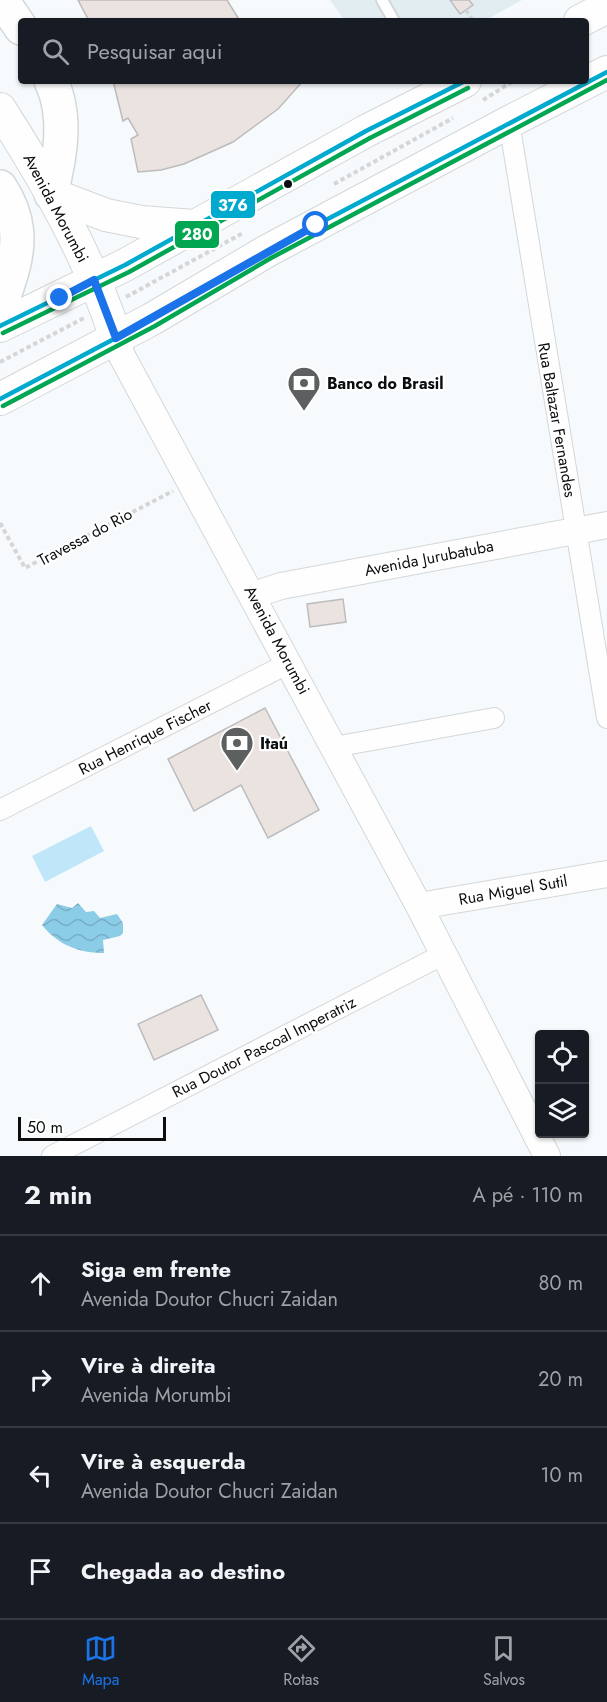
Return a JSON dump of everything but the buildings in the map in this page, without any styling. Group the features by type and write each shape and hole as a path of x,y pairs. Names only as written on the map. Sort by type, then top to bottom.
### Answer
{"highway":[{"path":"2,0 18,24"},
{"path":"51,194 61,145 56,91 52,84"},
{"path":"0,187 14,213 18,241 16,259 0,304"}],"main road":[{"path":"586,18 607,7"},
{"path":"589,81 607,72"},
{"path":"0,399 116,338 267,251 583,84"},
{"path":"0,326 100,294 194,226 366,132 453,96"},
{"name":"Avenida Morumbi","path":"5,116 51,194 100,294 116,338"},
{"path":"51,194 106,215 141,222 194,226"}],"street":[{"name":"Rua Baltazar Fernandes","path":"509,122 607,718"},
{"name":"Avenida Morumbi","path":"116,338 122,356 290,663 419,906 547,1156"},
{"name":"Avenida Jurubatuba","path":"253,595 281,586 607,525"},
{"name":"Rua Henrique Fischer","path":"0,810 290,663"},
{"path":"334,747 494,718"},
{"name":"Rua Miguel Sutil","path":"419,906 607,874"},
{"name":"Rua Doutor Pascoal Imperatriz","path":"52,1156 444,954"}],"lane":[{"path":"382,0 392,18"}],"path":[{"path":"466,10 471,18"},
{"path":"328,188 453,96 501,84"},
{"path":"0,362 100,294 248,231"},
{"name":"Travessa do Rio","path":"0,523 25,568 190,481"}],"shaded area":[{"path":"330,0 522,0 489,18 343,18"},
{"path":"91,826 104,851 45,882 32,856"}],"water":[{"path":"78,903 86,912 94,911 100,918 117,914 123,923 123,933 120,936 103,940 104,953 70,947 55,938 42,925 57,904 72,908"}],"transit line":[{"name":"376","path":"589,81 607,72"},
{"name":"280","path":"3,406 155,326 271,258 607,80"},
{"name":"376","path":"0,326 125,265 366,131 459,84"},
{"name":"376","path":"0,399 152,319 267,251 584,84"},
{"name":"280","path":"3,333 129,272 370,138 468,88"}],"place":[{"name":"Banco do Brasil","path":"304,412"},
{"name":"Itaú","path":"237,772"}],"route":[{"path":"60,298 94,280 116,338 316,225"}]}
